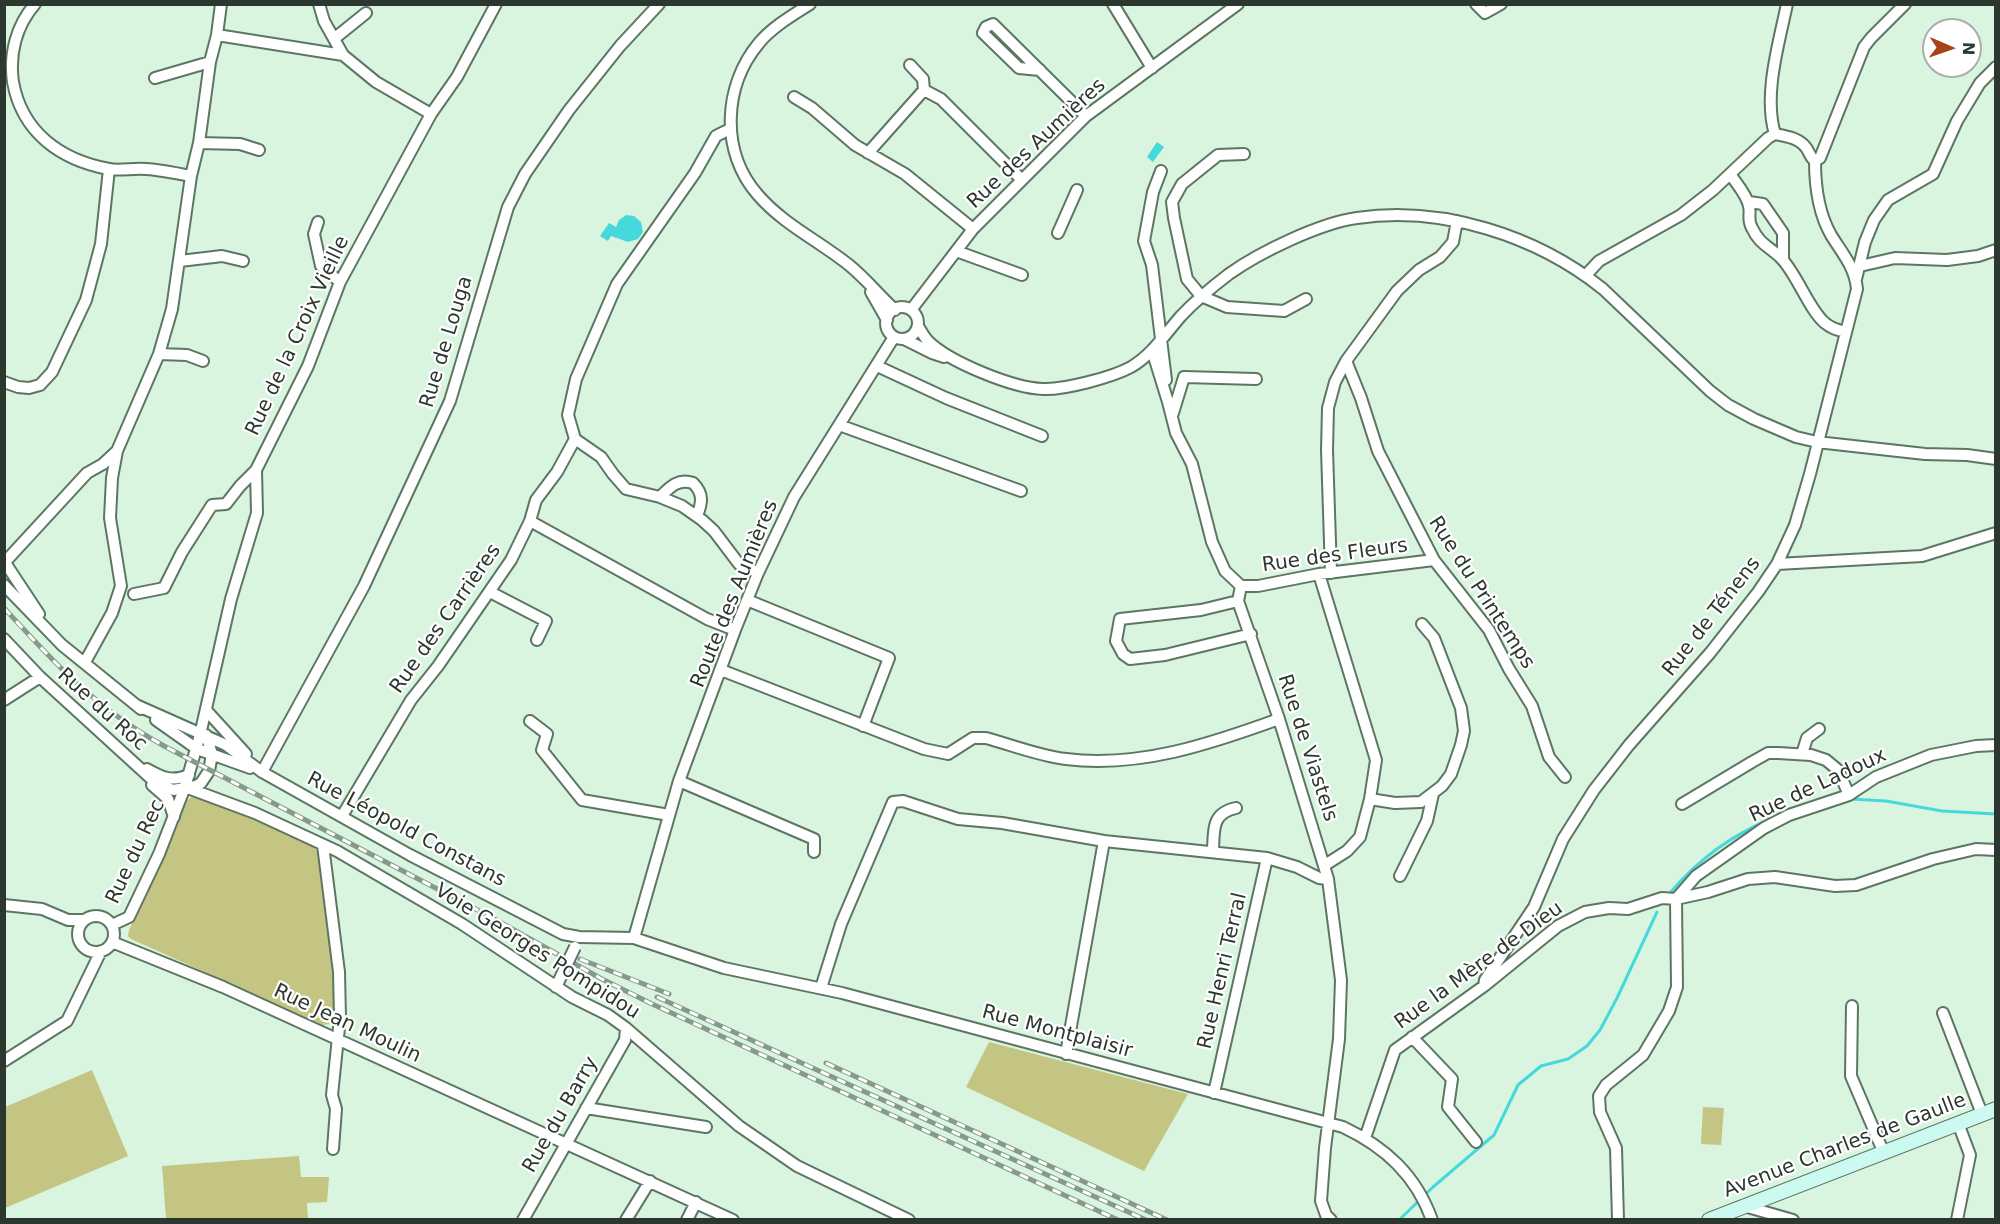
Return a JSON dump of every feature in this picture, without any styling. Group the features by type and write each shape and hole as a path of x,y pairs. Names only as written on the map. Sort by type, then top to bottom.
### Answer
{"main road":[{"name":"Avenue Charles de Gaulle","path":"1709,1220 1995,1109"}],"street":[{"path":"35,4 27,13 18,31 12,55 14,85 21,107 30,125 42,139 71,156 109,169 146,169 191,176"},
{"path":"85,662 113,611 120,586 110,518 112,478 117,451 159,354 172,309 191,176 199,143 221,4"},
{"path":"319,4 324,21 343,55 376,82 431,114"},
{"name":"Rue de la Croix Vieille","path":"185,787 196,748 203,736 206,710 231,599 257,513 256,470 308,366 340,282 431,114 457,77 496,4"},
{"name":"Rue de Louga","path":"262,772 364,586 450,401 508,207 525,174 569,110 620,46 658,4"},
{"path":"810,4 791,16 761,41 751,54 744,65 733,94 730,129 744,176 768,207 850,266 895,310"},
{"path":"1113,4 1152,68"},
{"name":"Rue des Aumières","path":"911,310 972,229 1086,116 1238,4"},
{"path":"1476,4 1485,14 1501,4"},
{"path":"1775,134 1772,125 1773,75 1787,4"},
{"path":"1815,161 1820,158 1864,47 1905,4"},
{"path":"335,38 366,13"},
{"path":"1040,70 1018,68 983,33 986,27 993,24 1040,70 1086,116"},
{"path":"217,35 343,55"},
{"path":"155,78 210,62"},
{"path":"868,153 924,90 923,79 910,65"},
{"name":"Rue de Ténens","path":"1484,986 1485,980 1534,907 1563,839 1594,790 1629,745 1710,653 1777,564 1795,525 1857,289 1856,279 1865,242 1874,220 1888,200 1933,174 1957,121 1980,83 1995,67"},
{"path":"924,90 941,99 1021,179"},
{"path":"794,97 812,108 855,146 905,174 972,229"},
{"path":"730,129 716,136 695,173 617,284 576,379 568,415 575,439 602,457 626,489 660,497 682,506 714,531 739,564 758,573"},
{"path":"1586,275 1599,261 1681,216 1775,134 1801,142 1811,159 1815,161"},
{"path":"199,143 240,144 259,150"},
{"path":"1244,154 1218,155 1182,184 1172,202 1187,279 1201,296 1227,307 1284,311 1306,299"},
{"path":"1815,161 1818,196 1830,232 1851,264 1856,279"},
{"path":"4,382 18,387 40,386 52,372 66,344 86,300 101,244 109,169"},
{"path":"1161,171 1153,192 1144,241 1152,265 1168,402"},
{"path":"1730,174 1749,202 1751,227 1763,246 1783,260 1823,322 1834,329 1846,332"},
{"path":"1058,233 1077,190"},
{"path":"1749,202 1763,204 1783,233 1783,260"},
{"path":"866,282 887,321 888,330 899,338 1010,382 1043,389 1062,388 1119,373 1132,367 1152,350 1201,296 1231,273 1271,249 1305,234 1356,218 1411,215 1457,222 1516,239 1553,256 1586,275 1710,391 1728,405 1772,427 1796,437 1818,442 1995,459"},
{"path":"318,222 314,234 321,266 340,282"},
{"path":"1332,573 1327,450 1328,408 1335,382 1346,361 1397,291 1419,270 1440,257 1454,242 1457,222"},
{"path":"1860,266 1895,258 1947,260 1978,256 1995,250"},
{"path":"956,251 1022,275"},
{"path":"180,261 222,255 243,261"},
{"path":"887,321 895,310 903,308 911,310 917,317 918,326 927,340 952,359"},
{"path":"899,338 913,335 918,326"},
{"name":"Route des Aumières","path":"634,938 679,781 758,573 794,497 877,366 899,338"},
{"path":"1152,350 1176,433 1192,464 1212,542 1225,571 1241,586 1238,601 1202,609 1120,619 1116,641 1123,654 1130,659 1165,655 1251,634"},
{"path":"159,354 187,355 203,361"},
{"name":"Rue du Printemps","path":"1346,361 1378,451 1434,560 1489,630 1532,706 1549,757 1565,777"},
{"path":"877,366 946,398 1042,436"},
{"path":"1172,417 1184,377 1256,379"},
{"path":"839,426 1022,491"},
{"name":"Rue des Carrières","path":"342,816 411,700 438,666 511,560 530,521 536,500 557,472 575,439"},
{"path":"54,637 5,561 87,473 103,464 117,451"},
{"path":"134,594 165,588 182,552 212,505 226,504 256,470"},
{"path":"660,497 679,481 693,483 702,496 697,516"},
{"path":"530,521 706,620 735,630"},
{"path":"1777,564 1922,556 1995,533"},
{"name":"Rue des Fleurs","path":"1241,586 1258,586 1319,574 1434,560"},
{"path":"1319,574 1376,760 1370,799 1360,837 1347,851 1325,865"},
{"path":"4,585 54,637 136,705"},
{"path":"490,592 546,621 537,640"},
{"path":"747,600 889,658 863,726"},
{"name":"Rue de Viastels","path":"1238,601 1279,719 1328,879 1341,980 1339,1040 1328,1123 1322,1202 1330,1220"},
{"path":"1370,799 1421,802 1442,786 1451,774 1461,746 1464,731 1461,708 1434,638 1422,624"},
{"name":"Rue du Roc","path":"4,639 40,677 156,783 173,790 185,787"},
{"path":"722,670 924,749 948,754 973,738 986,738 1062,759 1125,760 1211,744 1279,719"},
{"path":"4,700 40,677"},
{"name":"Rue Léopold Constans","path":"136,705 196,748 262,772"},
{"name":"Rue Léopold Constans","path":"136,705 225,745 262,772 577,942"},
{"name":"Rue Léopold Constans","path":"206,710 262,772"},
{"path":"530,721 547,734 542,750 582,800 669,815"},
{"path":"1802,754 1808,738 1819,729"},
{"name":"Rue de la Croix Vieille","path":"203,736 212,754 209,771"},
{"name":"Rue de Ladoux","path":"1676,899 1696,876 1764,828 1789,815 1849,795 1876,777 1931,755 1976,746 1995,745"},
{"path":"1682,804 1768,753 1802,754 1826,760 1838,770 1849,795"},
{"path":"131,760 164,779 177,780 189,775"},
{"path":"131,760 145,779 168,799 174,817"},
{"path":"185,787 196,786 209,771"},
{"path":"209,771 210,784 216,792 255,813"},
{"path":"679,781 814,839 814,852"},
{"name":"Voie Georges Pompidou","path":"185,787 255,813 323,844 462,924 556,987 608,1015 626,1028 738,1126 797,1166 909,1220"},
{"name":"Rue du Rec","path":"112,925 129,917 159,854 185,787"},
{"path":"1400,876 1427,821 1432,794"},
{"path":"821,988 842,924 893,802 903,801 958,819 1002,823 1104,842 1267,858 1297,867 1319,878 1328,879"},
{"path":"1213,852 1218,816 1228,809 1236,808"},
{"path":"1065,1054 1104,842"},
{"path":"323,844 339,972 339,1040 332,1095 336,1109 333,1149"},
{"name":"Rue la Mère de Dieu","path":"1365,1138 1395,1050 1484,986 1558,926 1585,912 1609,908 1628,909 1662,898 1676,899 1708,892 1748,879 1775,877 1835,886 1856,885 1933,859 1976,849 1995,850"},
{"name":"Rue Henri Terral","path":"1215,1093 1267,858"},
{"path":"1618,1220 1616,1148 1600,1112 1599,1096 1606,1085 1643,1055 1669,1011 1677,987 1676,899"},
{"path":"4,905 42,909 68,920 84,920 97,916 106,919 114,930 110,946 95,955 67,1021 4,1061"},
{"path":"68,920 78,933 81,944 95,955"},
{"path":"78,933 84,920"},
{"name":"Rue Montplaisir","path":"577,942 634,938 724,968 821,988 1328,1123 1365,1138 1392,1159 1418,1188 1432,1220"},
{"name":"Rue Jean Moulin","path":"112,942 223,987 733,1220"},
{"path":"556,987 577,942"},
{"path":"1852,1006 1851,1076 1883,1151"},
{"path":"1943,1013 1982,1114"},
{"name":"Rue du Barry","path":"523,1220 565,1142 625,1040 626,1028"},
{"path":"1412,1036 1452,1079 1448,1107 1476,1142"},
{"path":"586,1108 706,1127"},
{"path":"1957,1220 1970,1155 1958,1123"},
{"path":"626,1220 650,1181"},
{"path":"687,1220 696,1202"},
{"path":"1744,1206 1793,1220"}],"shaded area":[{"path":"192,796 204,798 314,846 317,851 329,932 336,1014 331,1024 322,1025 128,936 164,856 183,804"},
{"path":"989,1042 1188,1094 1144,1171 966,1087"},
{"path":"92,1070 128,1156 5,1208 5,1107"},
{"path":"1703,1107 1724,1108 1721,1145 1701,1144"},
{"path":"299,1156 301,1177 329,1177 327,1202 307,1203 308,1219 166,1219 162,1166"}],"water":[{"path":"1157,142 1164,147 1153,162 1147,157"},
{"path":"626,215 634,216 641,222 643,232 638,239 628,242 611,236 608,241 600,236 609,223 616,227 619,220"}],"waterway":[{"path":"1851,799 1886,801 1942,811 1996,814"},
{"path":"1669,894 1692,869 1729,840 1773,818"},
{"path":"1399,1220 1433,1187 1494,1135 1518,1085 1541,1066 1568,1059 1587,1046 1600,1030 1617,998 1657,912"}],"railway":[{"path":"4,608 87,692 140,732 164,746 650,1003 1118,1220"},
{"path":"580,959 669,994"},
{"path":"657,997 1146,1220"},
{"path":"826,1063 1167,1220"}]}
